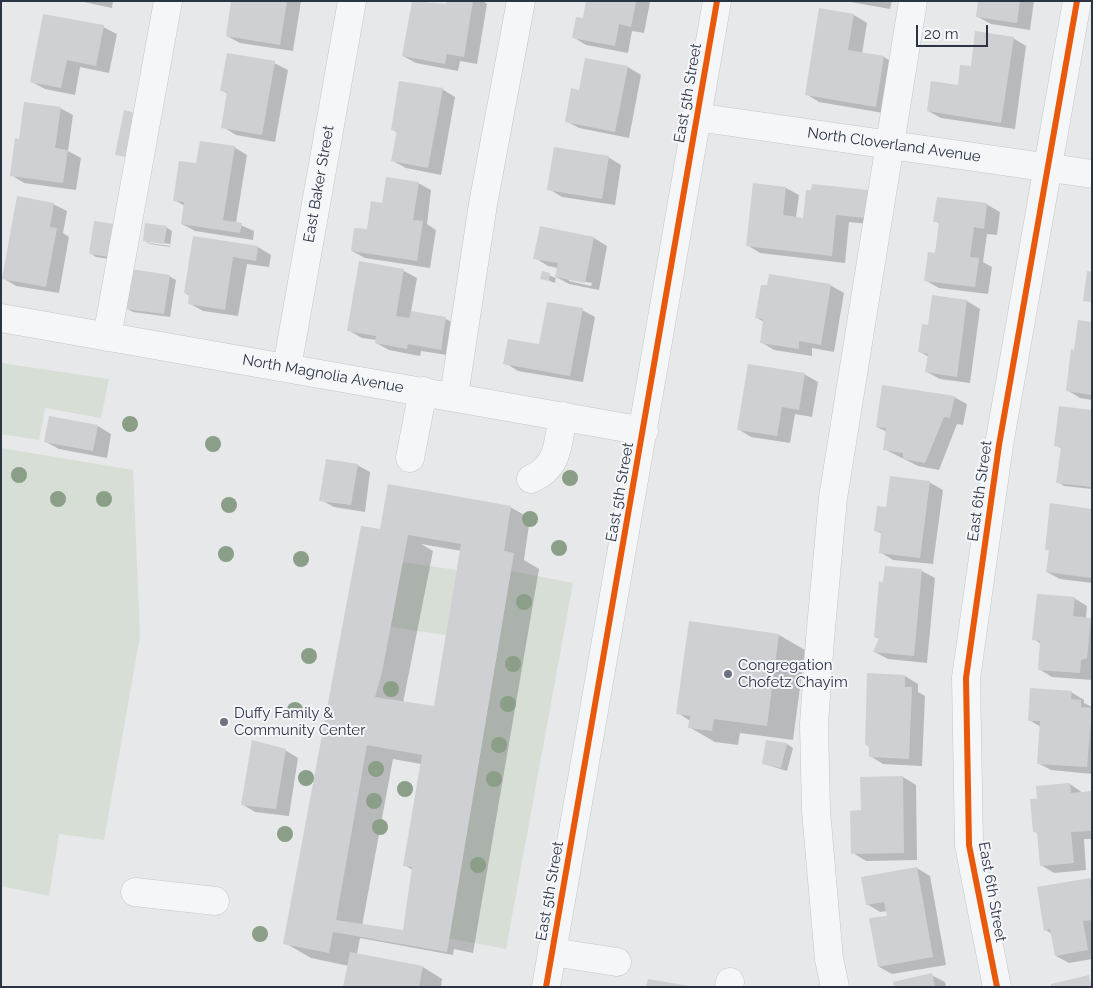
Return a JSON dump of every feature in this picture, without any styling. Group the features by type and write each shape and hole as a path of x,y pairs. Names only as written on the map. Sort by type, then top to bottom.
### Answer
{"street":[{"path":"107,337 168,1"},
{"name":"East Baker Street","path":"287,367 352,1"},
{"path":"454,396 483,204 521,1"},
{"name":"East 5th Street","path":"546,987 644,431 717,1"},
{"path":"835,987 829,959 816,811 814,724 833,498 913,1"},
{"name":"East 6th Street","path":"997,987 969,845 966,678 999,445 1077,1"},
{"name":"North Cloverland Avenue","path":"696,117 1092,174"},
{"name":"North Magnolia Avenue","path":"1,318 454,396 644,431"},
{"path":"410,458 423,391"},
{"path":"531,479 544,474 553,463 563,416"},
{"path":"135,892 215,901"},
{"path":"552,952 616,962"}],"shaded area":[{"path":"1,363 109,379 101,418 45,408 39,440 1,434"},
{"path":"1,448 133,470 140,636 104,840 59,834 49,896 1,886"},
{"path":"402,562 457,570 446,635 391,627"},
{"path":"511,571 573,583 506,949 448,938"}],"building":[{"path":"231,1 287,1 280,45 226,36"},
{"path":"412,1 446,4 446,1 473,1 464,57 447,54 445,64 402,56"},
{"path":"586,1 636,1 631,27 619,24 615,46 572,38 576,17 583,18"},
{"path":"978,1 1020,1 1017,23 976,17"},
{"path":"819,8 854,14 848,50 884,56 876,107 805,95"},
{"path":"43,14 104,25 96,66 67,60 61,88 30,82"},
{"path":"975,31 1014,37 1001,123 927,111 931,81 958,85 960,65 971,66"},
{"path":"227,53 275,61 262,135 221,128 227,92 220,91"},
{"path":"585,58 628,66 615,132 565,122 571,88 579,90"},
{"path":"399,81 443,88 428,168 391,161 397,131 391,130"},
{"path":"24,102 61,107 55,148 68,150 63,183 10,176 15,138 19,139"},
{"path":"124,110 136,113 127,157 115,155"},
{"path":"200,141 235,146 223,220 242,223 240,233 181,224 184,202 173,201 179,161 196,163"},
{"path":"554,147 609,156 602,199 547,190"},
{"path":"386,177 419,182 413,220 423,221 417,261 351,251 354,228 367,229 371,201 382,203"},
{"path":"753,183 786,187 783,215 803,218 806,190 811,190 812,184 869,190 865,218 836,215 832,256 746,246"},
{"path":"17,196 54,203 50,227 57,228 46,287 2,279"},
{"path":"937,197 987,203 984,229 974,227 970,257 979,258 975,287 924,281 928,252 935,253 939,222 933,222"},
{"path":"94,221 115,224 110,257 89,254"},
{"path":"145,223 167,226 164,244 143,241"},
{"path":"540,226 594,237 585,283 555,277 558,263 533,259"},
{"path":"193,236 258,246 256,261 233,257 225,310 188,304 189,294 184,293"},
{"path":"359,261 404,269 396,316 409,318 411,311 446,317 441,350 408,344 407,349 375,343 376,336 347,331"},
{"path":"131,269 170,275 164,314 125,309"},
{"path":"542,271 550,273 549,281 540,279"},
{"path":"1087,271 1092,272 1092,302 1083,301"},
{"path":"769,274 831,284 821,345 799,341 799,349 760,343 763,319 755,318 761,285 767,285"},
{"path":"932,295 967,300 957,377 925,372 928,354 918,352 922,324 928,325"},
{"path":"547,302 583,308 570,376 503,364 508,339 539,344"},
{"path":"1078,320 1092,322 1092,395 1066,391 1071,349 1074,350"},
{"path":"748,364 805,373 799,410 782,407 777,436 737,430"},
{"path":"882,385 955,396 950,418 944,417 925,463 903,459 903,453 883,450 886,428 876,427"},
{"path":"1059,406 1092,410 1092,487 1056,483 1061,447 1054,446"},
{"path":"49,416 98,425 93,451 44,442"},
{"path":"326,459 358,464 351,505 319,501"},
{"path":"890,476 930,481 920,558 879,553 881,532 874,531 877,506 886,507"},
{"path":"388,484 511,506 504,551 514,553 447,952 333,932 329,953 283,944 361,526 380,529","holes":["408,535 461,544 434,706 375,697 382,672","367,745 422,755 403,866 412,867 403,930 336,920"]},
{"path":"1050,503 1092,509 1092,578 1046,572 1049,550 1045,550"},
{"path":"885,566 922,569 914,656 873,652 879,638 874,637 879,581 883,582"},
{"path":"1037,594 1075,597 1073,616 1091,618 1087,658 1081,660 1080,673 1038,670 1040,641 1032,640"},
{"name":"Congregation Chofetz Chayim","path":"689,621 779,634 767,726 714,719 712,731 688,728 690,716 676,714"},
{"path":"867,673 905,675 905,687 912,687 909,759 869,757 869,747 865,744"},
{"path":"1030,688 1072,691 1071,699 1081,700 1081,707 1092,708 1087,767 1037,764 1040,721 1028,721"},
{"path":"252,740 286,749 276,809 241,805"},
{"path":"766,740 787,743 781,768 762,764"},
{"path":"903,776 904,853 851,854 850,811 861,810 860,777"},
{"path":"1070,783 1071,793 1092,791 1092,831 1071,832 1074,863 1040,866 1037,832 1033,832 1030,799 1037,799 1036,786"},
{"path":"917,867 933,957 878,967 869,918 887,916 884,902 866,905 861,877"},
{"path":"1090,878 1092,920 1083,921 1088,950 1055,956 1050,929 1044,931 1037,887"},
{"path":"350,952 423,966 419,987 343,987"},
{"path":"932,973 935,987 894,987 893,982"},
{"path":"1089,975 1092,987 1051,987 1051,984"},
{"path":"648,979 689,986 689,987 646,987"}],"cycle path":[{"path":"546,987 717,1"},
{"path":"997,987 969,845 966,678 999,445 1077,1"}],"place":[{"name":"Congregation Chofetz Chayim","path":"728,674"},
{"name":"Duffy Family & Community Center","path":"224,722"}]}
